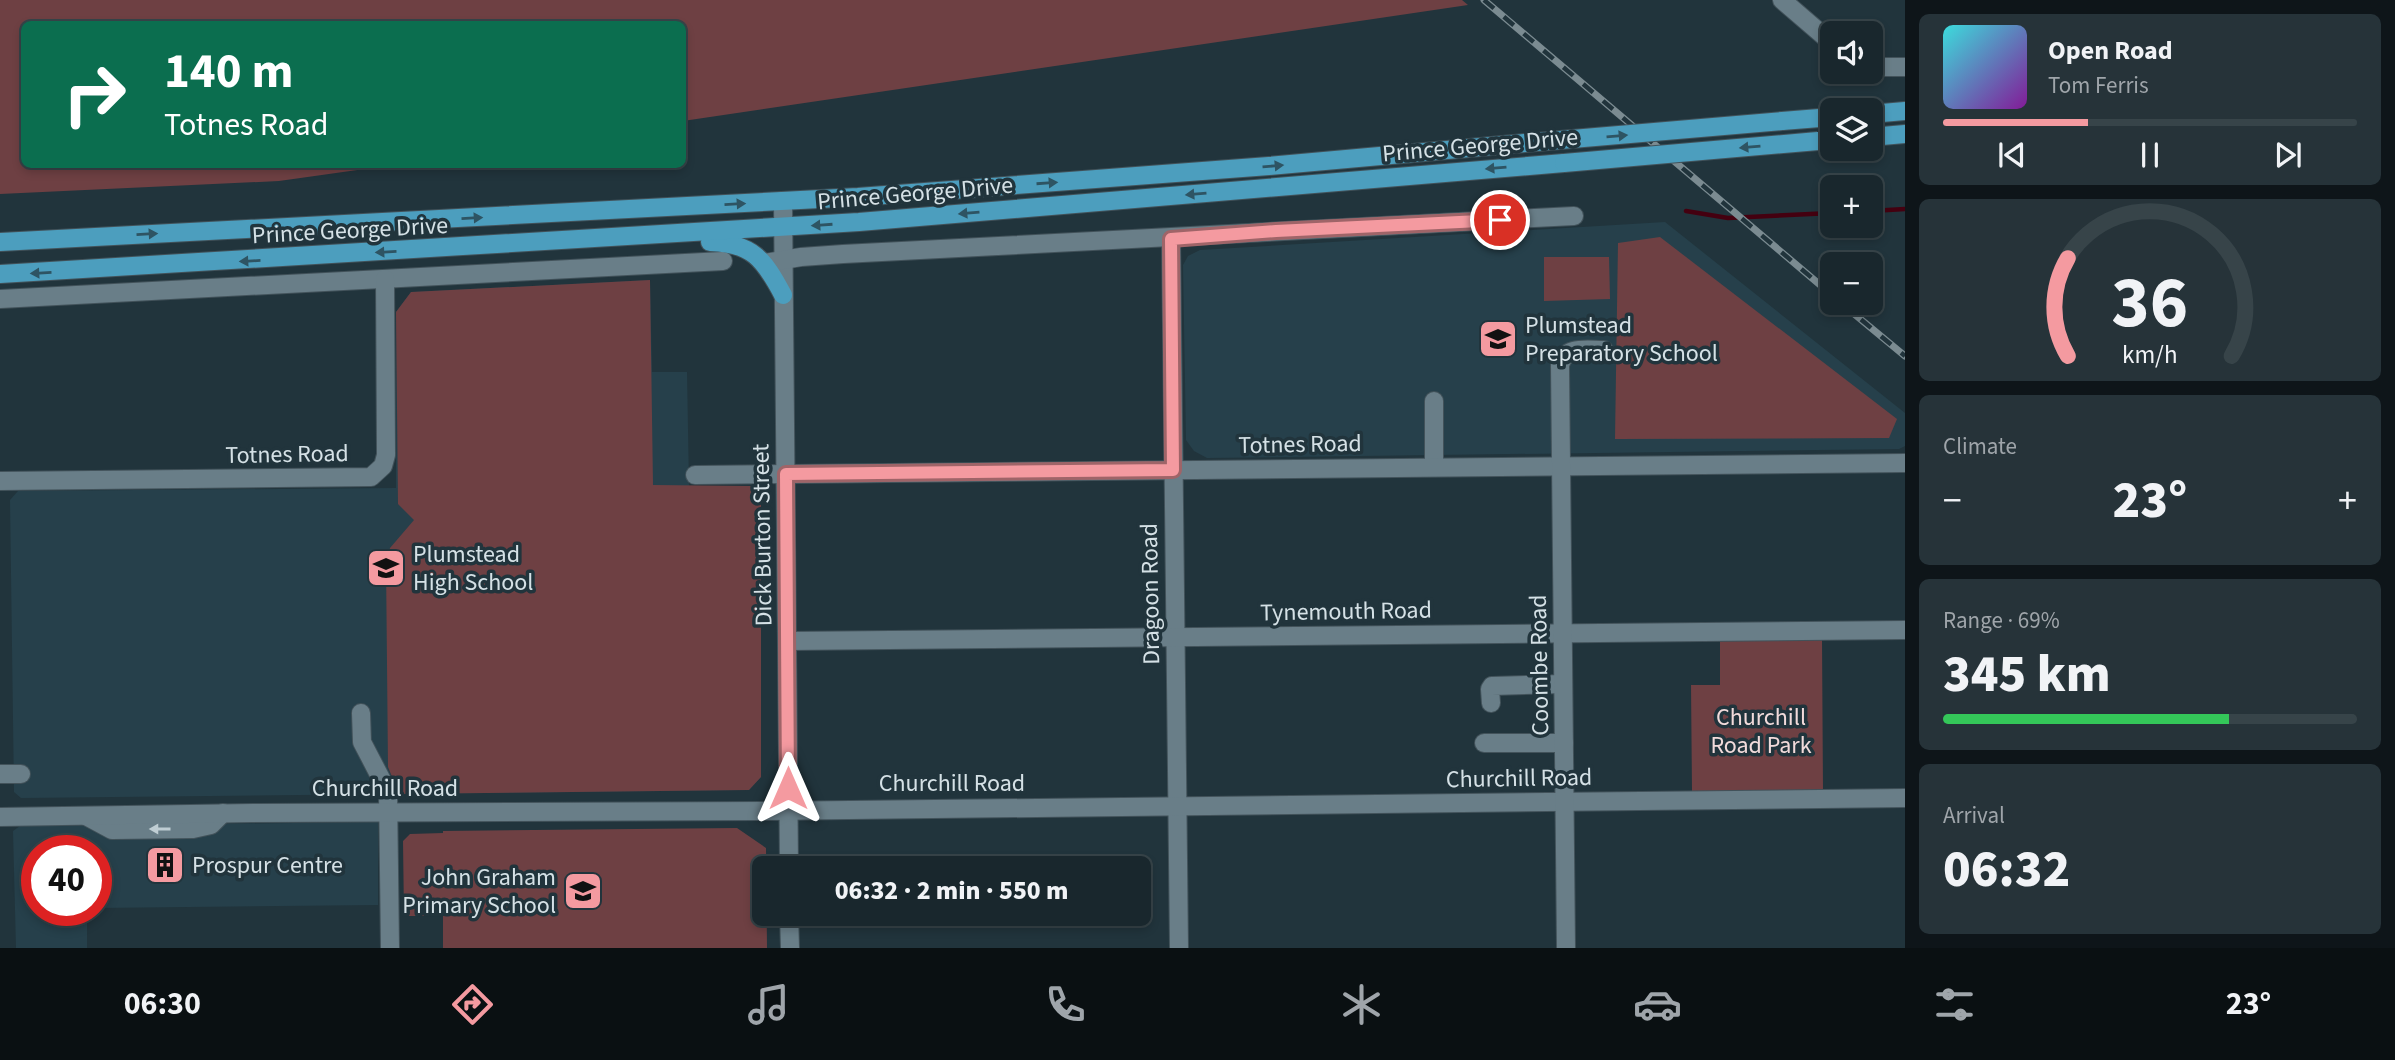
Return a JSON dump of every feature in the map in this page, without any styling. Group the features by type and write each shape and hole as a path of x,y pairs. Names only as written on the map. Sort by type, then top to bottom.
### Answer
{"main road":[{"path":"1883,113 1905,111"},
{"name":"Prince George Drive","path":"0,242 783,201 1269,166 1820,118"},
{"path":"1883,136 1905,134"},
{"name":"Prince George Drive","path":"0,274 784,227 1820,141"},
{"path":"601,239 725,242 751,251 765,263 783,295"}],"street":[{"path":"1782,0 1820,33"},
{"path":"1883,68 1905,67"},
{"name":"Dick Burton Street","path":"783,201 789,856"},
{"path":"765,263 843,254 1574,216"},
{"name":"Dragoon Road","path":"1171,239 1179,948"},
{"path":"0,299 723,261"},
{"name":"Totnes Road","path":"0,481 371,477 383,466 386,455 385,279"},
{"name":"Coombe Road","path":"1566,948 1561,359 1571,351 1604,350"},
{"path":"1434,401 1434,467"},
{"name":"Totnes Road","path":"695,475 1905,463"},
{"name":"Tynemouth Road","path":"788,641 1905,630"},
{"path":"1491,703 1492,686 1563,684"},
{"path":"361,713 362,741 388,789 390,948"},
{"path":"1484,743 1564,743"},
{"path":"0,775 21,774"},
{"name":"Churchill Road","path":"0,817 86,816 189,805 222,813 388,813 1905,798"},
{"path":"86,816 112,830 193,829 211,825 222,813"},
{"path":"789,926 790,948"}],"shaded area":[{"name":"Plumstead Preparatory School","path":"1665,222 1905,413 1905,446 1899,449 1207,458 1194,451 1186,440 1183,265 1188,256 1200,250"},
{"name":"Plumstead High School","path":"650,280 652,372 687,372 689,486 751,486 761,494 761,777 749,790 21,798 14,792 10,500 18,491 396,488 396,312 411,292"},
{"path":"378,822 378,905 112,908 112,835 21,835 21,926 87,926 87,948 16,948 13,831 20,826"}],"green space":[{"path":"0,0 1462,0 1468,5 686,121 686,21 21,21 21,168 372,168 279,181 0,194"},
{"path":"1660,237 1897,419 1889,438 1615,439 1618,243"},
{"path":"1544,257 1609,257 1610,299 1544,301"},
{"path":"650,280 653,485 751,486 761,494 761,777 749,790 396,794 388,767 386,562 390,548 414,520 398,504 396,312 411,292"},
{"name":"Churchill Road Park","path":"1822,638 1823,791 1692,792 1691,685 1720,685 1720,639"},
{"name":"John Graham Primary School","path":"737,828 766,848 766,856 752,856 752,926 767,926 767,948 443,948 443,916 404,916 403,841 410,834 443,831"}],"waterway":[{"path":"1883,210 1905,209"},
{"path":"1686,211 1728,218 1820,214"}],"railway":[{"path":"1484,0 1820,285"},
{"path":"1855,315 1905,356"}],"place":[{"name":"Plumstead Preparatory School","path":"1498,339"},
{"name":"Plumstead High School","path":"386,568"},
{"name":"Prospur Centre","path":"165,865"},
{"name":"John Graham Primary School","path":"583,891"}],"route":[{"path":"788,788 786,474 1173,470 1171,239 1500,220"}]}
